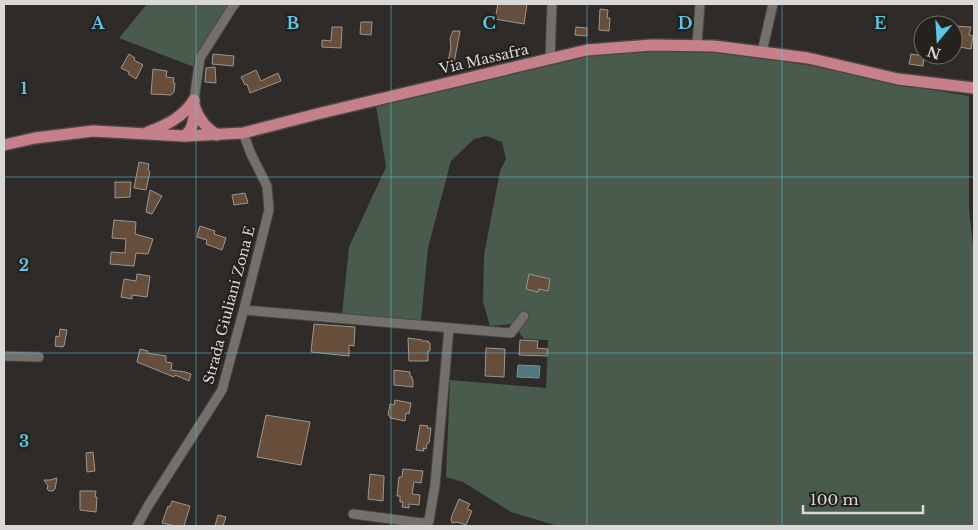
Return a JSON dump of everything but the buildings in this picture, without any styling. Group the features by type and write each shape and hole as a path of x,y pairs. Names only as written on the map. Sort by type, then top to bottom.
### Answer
{"main road":[{"name":"Via Massafra","path":"4,146 35,138 93,131 184,136 244,133 587,50 652,45 714,46 808,58 898,79 974,88"},
{"path":"144,134 171,122 194,103"},
{"path":"194,103 200,119 208,129 217,135"},
{"path":"183,113 179,128 184,136 190,131 194,120 194,103"}],"street":[{"path":"194,103 200,58 235,4"},
{"path":"550,58 552,4"},
{"path":"697,45 700,4"},
{"path":"762,52 773,4"},
{"name":"Strada Giuliani Zona E","path":"137,526 222,390 244,310 269,210 266,186 251,154 244,133"},
{"path":"244,310 511,333 524,316"},
{"path":"352,514 422,523 429,521 435,485 449,328"},
{"path":"4,356 39,357"}],"green space":[{"path":"147,4 239,4 194,67 119,38"},
{"path":"625,50 708,51 842,70 921,88 969,96 969,209 974,273 974,526 558,526 511,512 463,482 446,477 450,380 546,388 548,340 524,339 513,324 490,326 483,302 484,255 500,171 506,159 502,142 486,136 474,139 451,161 428,248 421,321 342,314 349,247 386,167 376,106 555,62"}],"water":[{"path":"518,365 540,366 539,378 517,377"}]}
